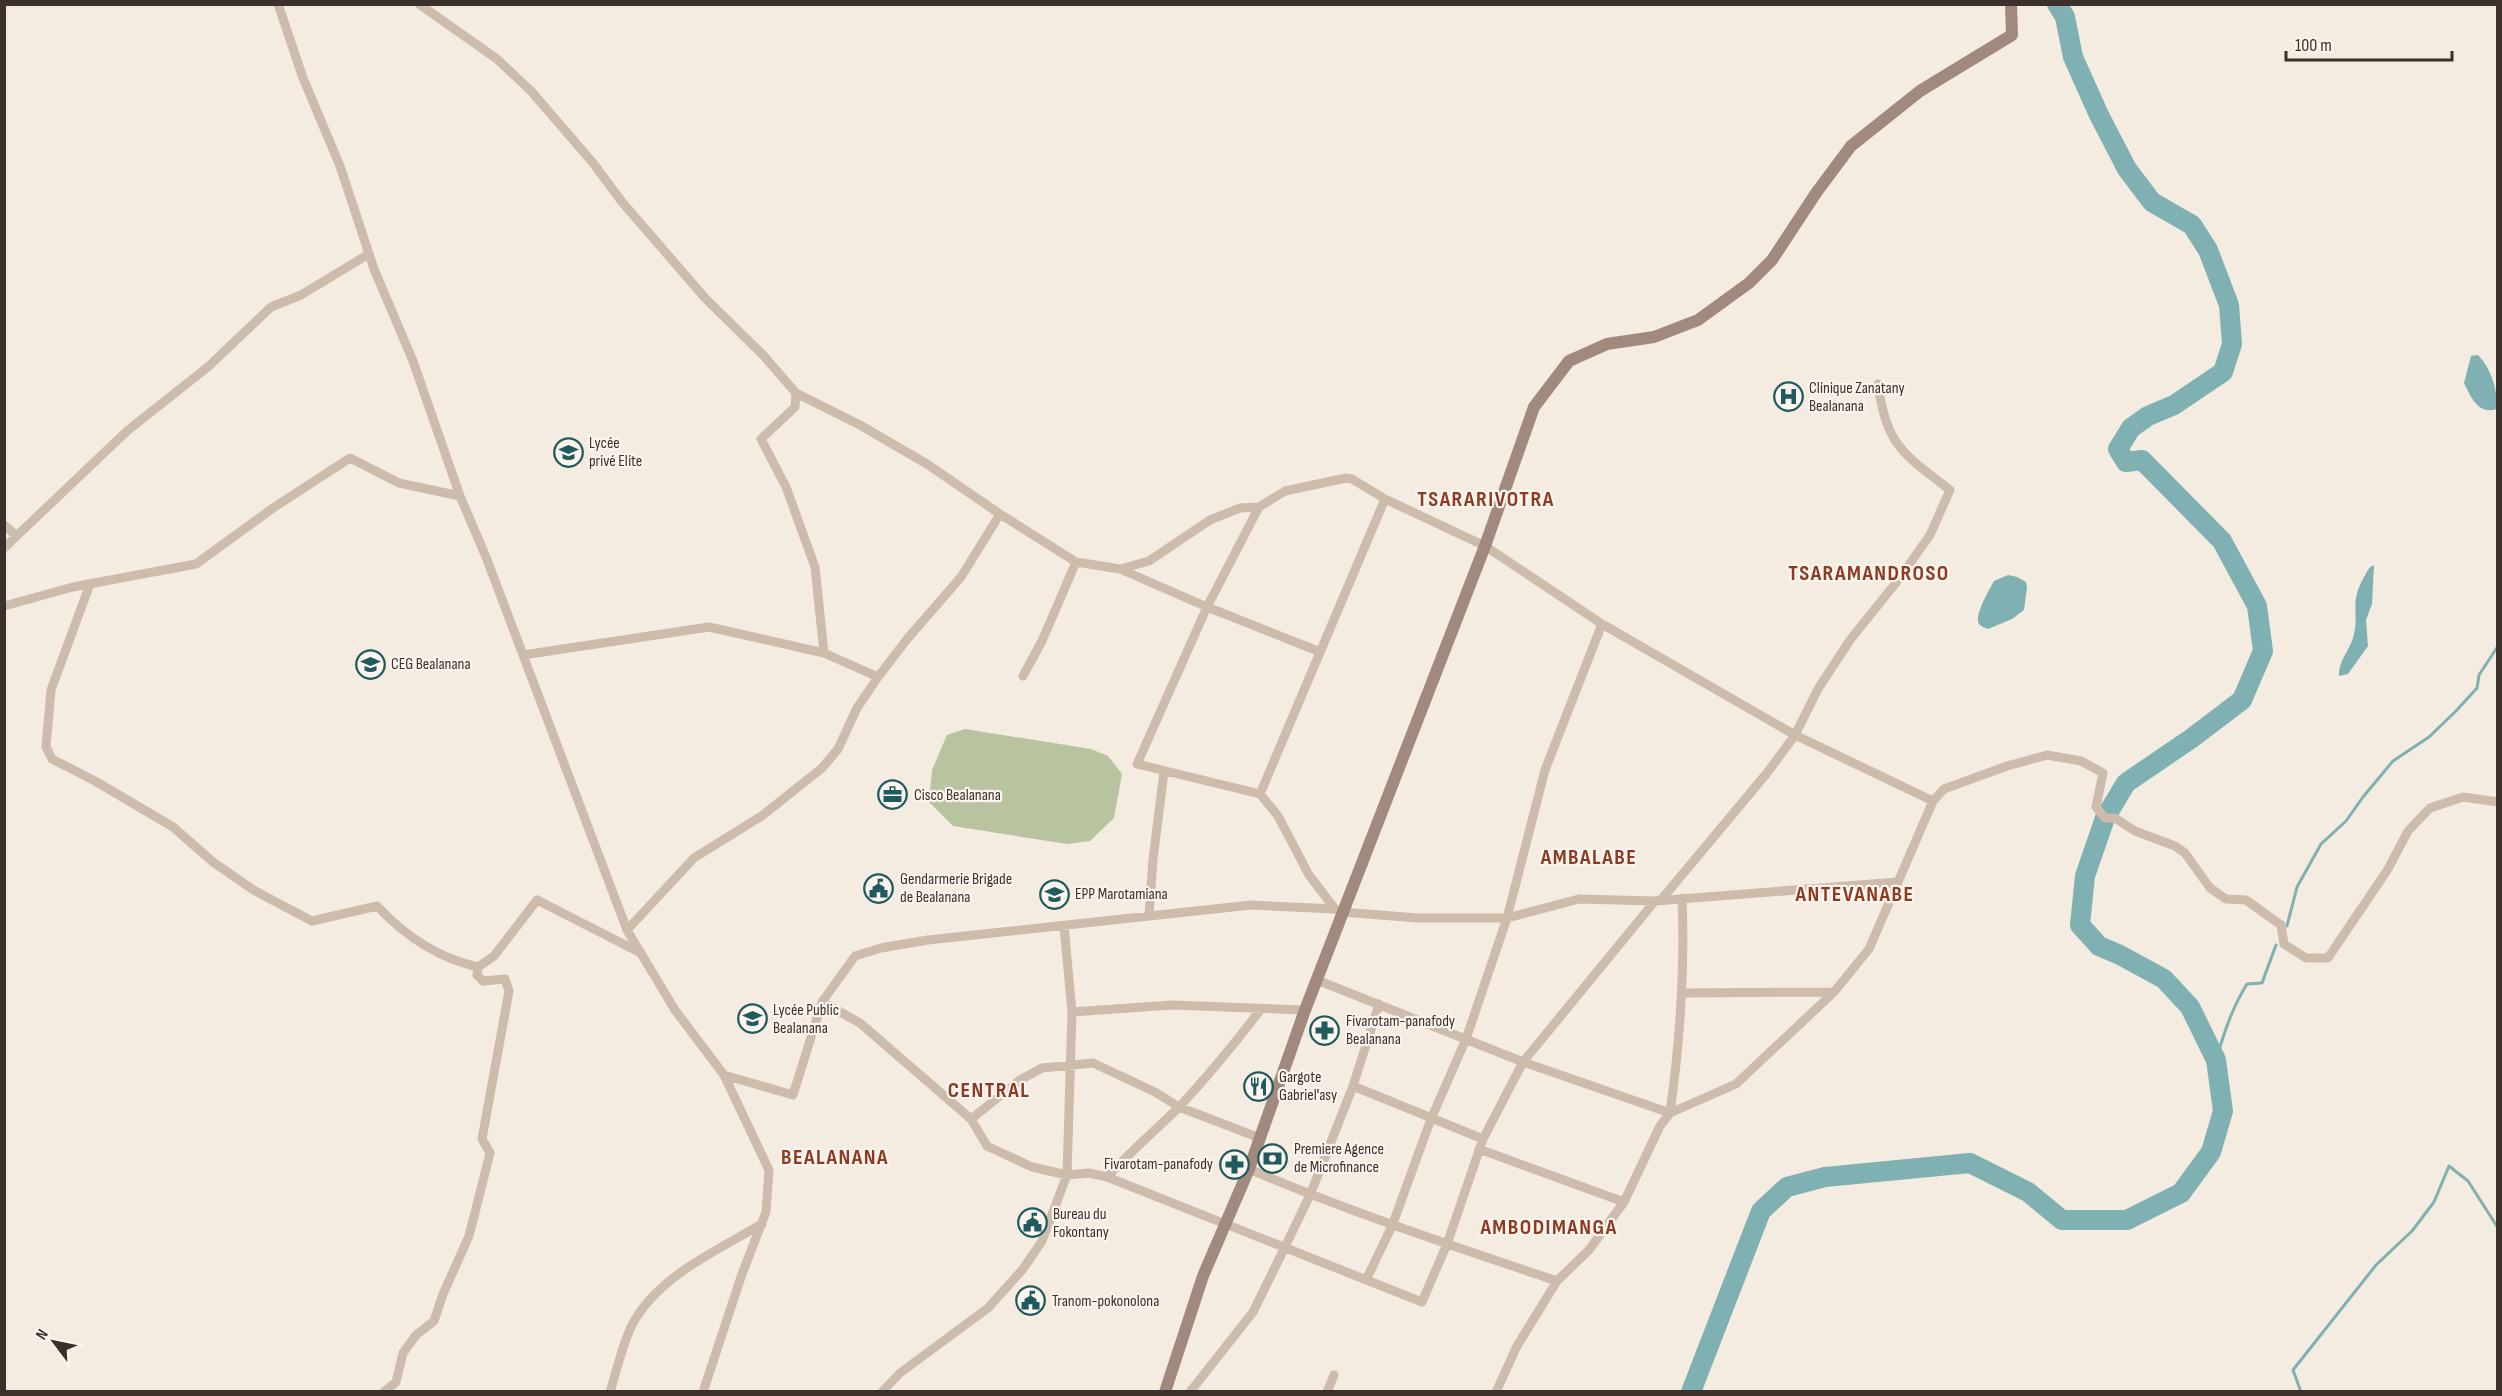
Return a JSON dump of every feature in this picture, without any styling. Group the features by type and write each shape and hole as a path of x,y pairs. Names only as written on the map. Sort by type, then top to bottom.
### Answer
{"street":[{"path":"278,4 303,78 340,166 369,254 413,361 460,496 486,557 627,930 675,1010 724,1075 769,1170 766,1212 703,1392"},
{"path":"419,4 497,59 531,91 705,298 763,355 796,393 860,425 927,464 1076,562 1120,569 1207,607 1318,651"},
{"path":"1165,1392 1203,1276 1249,1169 1317,980 1339,910 1485,546 1534,407 1569,361 1607,344 1654,337 1698,320 1749,283 1772,260 1816,193 1851,146 1920,92 2012,35 2011,4"},
{"path":"4,548 127,431 209,366 271,307 301,295 369,254"},
{"path":"822,1002 860,1023 971,1119 987,1146 1032,1167 1067,1175 1089,1173 1107,1177 1422,1302 1447,1244 1483,1139 1523,1062 1767,773 1795,735 1818,689 1850,640 1899,579 1930,535 1950,490 1903,453 1890,435 1880,402 1878,384"},
{"path":"796,393 795,407 761,439 786,487 815,567 824,653"},
{"path":"4,606 90,584 196,564 273,508 350,458 399,483 460,496"},
{"path":"1120,569 1149,561 1210,520 1240,508 1259,507 1285,491 1346,478 1352,479 1384,499 1485,546 1602,624 1795,735 1933,801"},
{"path":"1260,794 1318,651 1384,499"},
{"path":"1259,507 1207,607 1137,764 1260,794 1278,816 1309,875 1339,910"},
{"path":"627,930 694,858 763,815 822,768 838,749 857,708 878,677 960,577 1000,514"},
{"path":"4,525 17,536"},
{"path":"1023,676 1042,641 1076,562"},
{"path":"90,584 51,690 46,747 52,759 95,781 173,827 213,862 255,891 312,921 377,906 415,940 429,949 456,962 478,967 494,956 537,900 643,954"},
{"path":"1366,1280 1392,1226 1431,1119 1466,1039 1507,918 1545,771 1602,624"},
{"path":"523,655 709,627 824,653 878,677"},
{"path":"1496,1392 1517,1346 1557,1281 1589,1250 1624,1202 1660,1126 1670,1113 1736,1084 1834,992 1869,949 1933,801 1944,789 2047,755 2081,761 2103,774 2096,807 2105,818 2115,818 2135,831 2175,846 2185,853 2210,888 2226,899 2246,900 2281,925 2284,944 2306,958 2328,958 2388,869 2408,831 2430,808 2463,797 2498,802"},
{"path":"1149,915 1153,859 1164,772"},
{"path":"724,1075 793,1095 822,1002 855,956 881,948 928,940 1251,905 1339,910 1418,918 1507,918 1579,898 1658,901 1898,882"},
{"path":"1670,1113 1683,993 1682,898"},
{"path":"882,1392 900,1373 988,1308 1023,1269 1042,1241 1067,1175 1072,1012 1064,926"},
{"path":"384,1392 396,1382 403,1353 416,1335 434,1321 443,1294 469,1236 490,1153 482,1139 509,991 505,979 483,981 477,975 478,967"},
{"path":"1317,980 1523,1062 1670,1113"},
{"path":"1683,993 1834,992"},
{"path":"1190,1392 1252,1312 1284,1249 1310,1195 1353,1086 1379,1004"},
{"path":"1072,1012 1172,1005 1305,1010"},
{"path":"1107,1177 1137,1145 1179,1107 1261,1010"},
{"path":"971,1119 1020,1080 1042,1068 1093,1063 1155,1092 1179,1107 1260,1138"},
{"path":"1353,1086 1483,1139"},
{"path":"1479,1149 1624,1202"},
{"path":"1249,1169 1392,1226 1557,1281"},
{"path":"610,1392 632,1326 646,1306 675,1276 762,1224"},
{"path":"1327,1392 1334,1375"}],"green space":[{"path":"965,729 1091,749 1108,756 1122,774 1114,818 1090,841 1067,844 953,826 929,802 932,770 947,735"}],"water":[{"path":"2478,355 2487,366 2493,380 2497,409 2485,409 2476,404 2464,383 2471,356"},
{"path":"2374,565 2372,604 2366,620 2368,646 2348,674 2339,676 2342,661 2355,630 2359,588 2368,569"},
{"path":"2008,575 2026,582 2024,610 2012,619 1988,629 1980,625 1978,621 1982,603 1994,581"}],"waterway":[{"path":"1691,1392 1761,1211 1787,1187 1825,1177 1970,1163 2028,1192 2062,1220 2127,1220 2181,1193 2211,1152 2223,1111 2216,1060 2190,1007 2164,979 2099,946 2080,925 2085,876 2105,818 2126,783 2192,738 2242,700 2263,651 2257,606 2222,541 2142,460 2126,462 2118,449 2131,428 2148,416 2174,405 2223,372 2232,344 2229,305 2208,250 2192,225 2152,202 2127,169 2073,57 2065,17 2057,4"},
{"path":"2287,926 2297,887 2321,844 2346,821 2393,761 2429,737 2477,688 2479,675 2498,646"},
{"path":"2216,1060 2237,1002 2247,984 2262,983 2276,945"},
{"path":"2301,1392 2293,1370 2376,1265 2412,1231 2434,1202 2449,1166 2468,1181 2498,1228"}],"place":[{"name":"Clinique Zanatany Bealanana","path":"1788,397"},
{"name":"Lycée privé Elite","path":"568,452"},
{"name":"CEG Bealanana","path":"370,664"},
{"name":"Cisco Bealanana","path":"893,795"},
{"name":"Gendarmerie Brigade de Bealanana","path":"879,888"},
{"name":"EPP Marotamiana","path":"1054,894"},
{"name":"Lycée Public Bealanana","path":"752,1019"},
{"name":"Fivarotam-panafody Bealanana","path":"1325,1030"},
{"name":"Gargote Gabriel'asy","path":"1258,1086"},
{"name":"Premiere Agence de Microfinance","path":"1273,1158"},
{"name":"Fivarotam-panafody","path":"1234,1164"},
{"name":"Bureau du Fokontany","path":"1032,1223"},
{"name":"Tranom-pokonolona","path":"1031,1301"}],"district":[{"name":"TSARARIVOTRA","path":"1486,499"},
{"name":"TSARAMANDROSO","path":"1869,573"},
{"name":"AMBALABE","path":"1589,857"},
{"name":"ANTEVANABE","path":"1855,894"},
{"name":"CENTRAL","path":"989,1090"},
{"name":"BEALANANA","path":"835,1157"},
{"name":"AMBODIMANGA","path":"1549,1227"}]}
